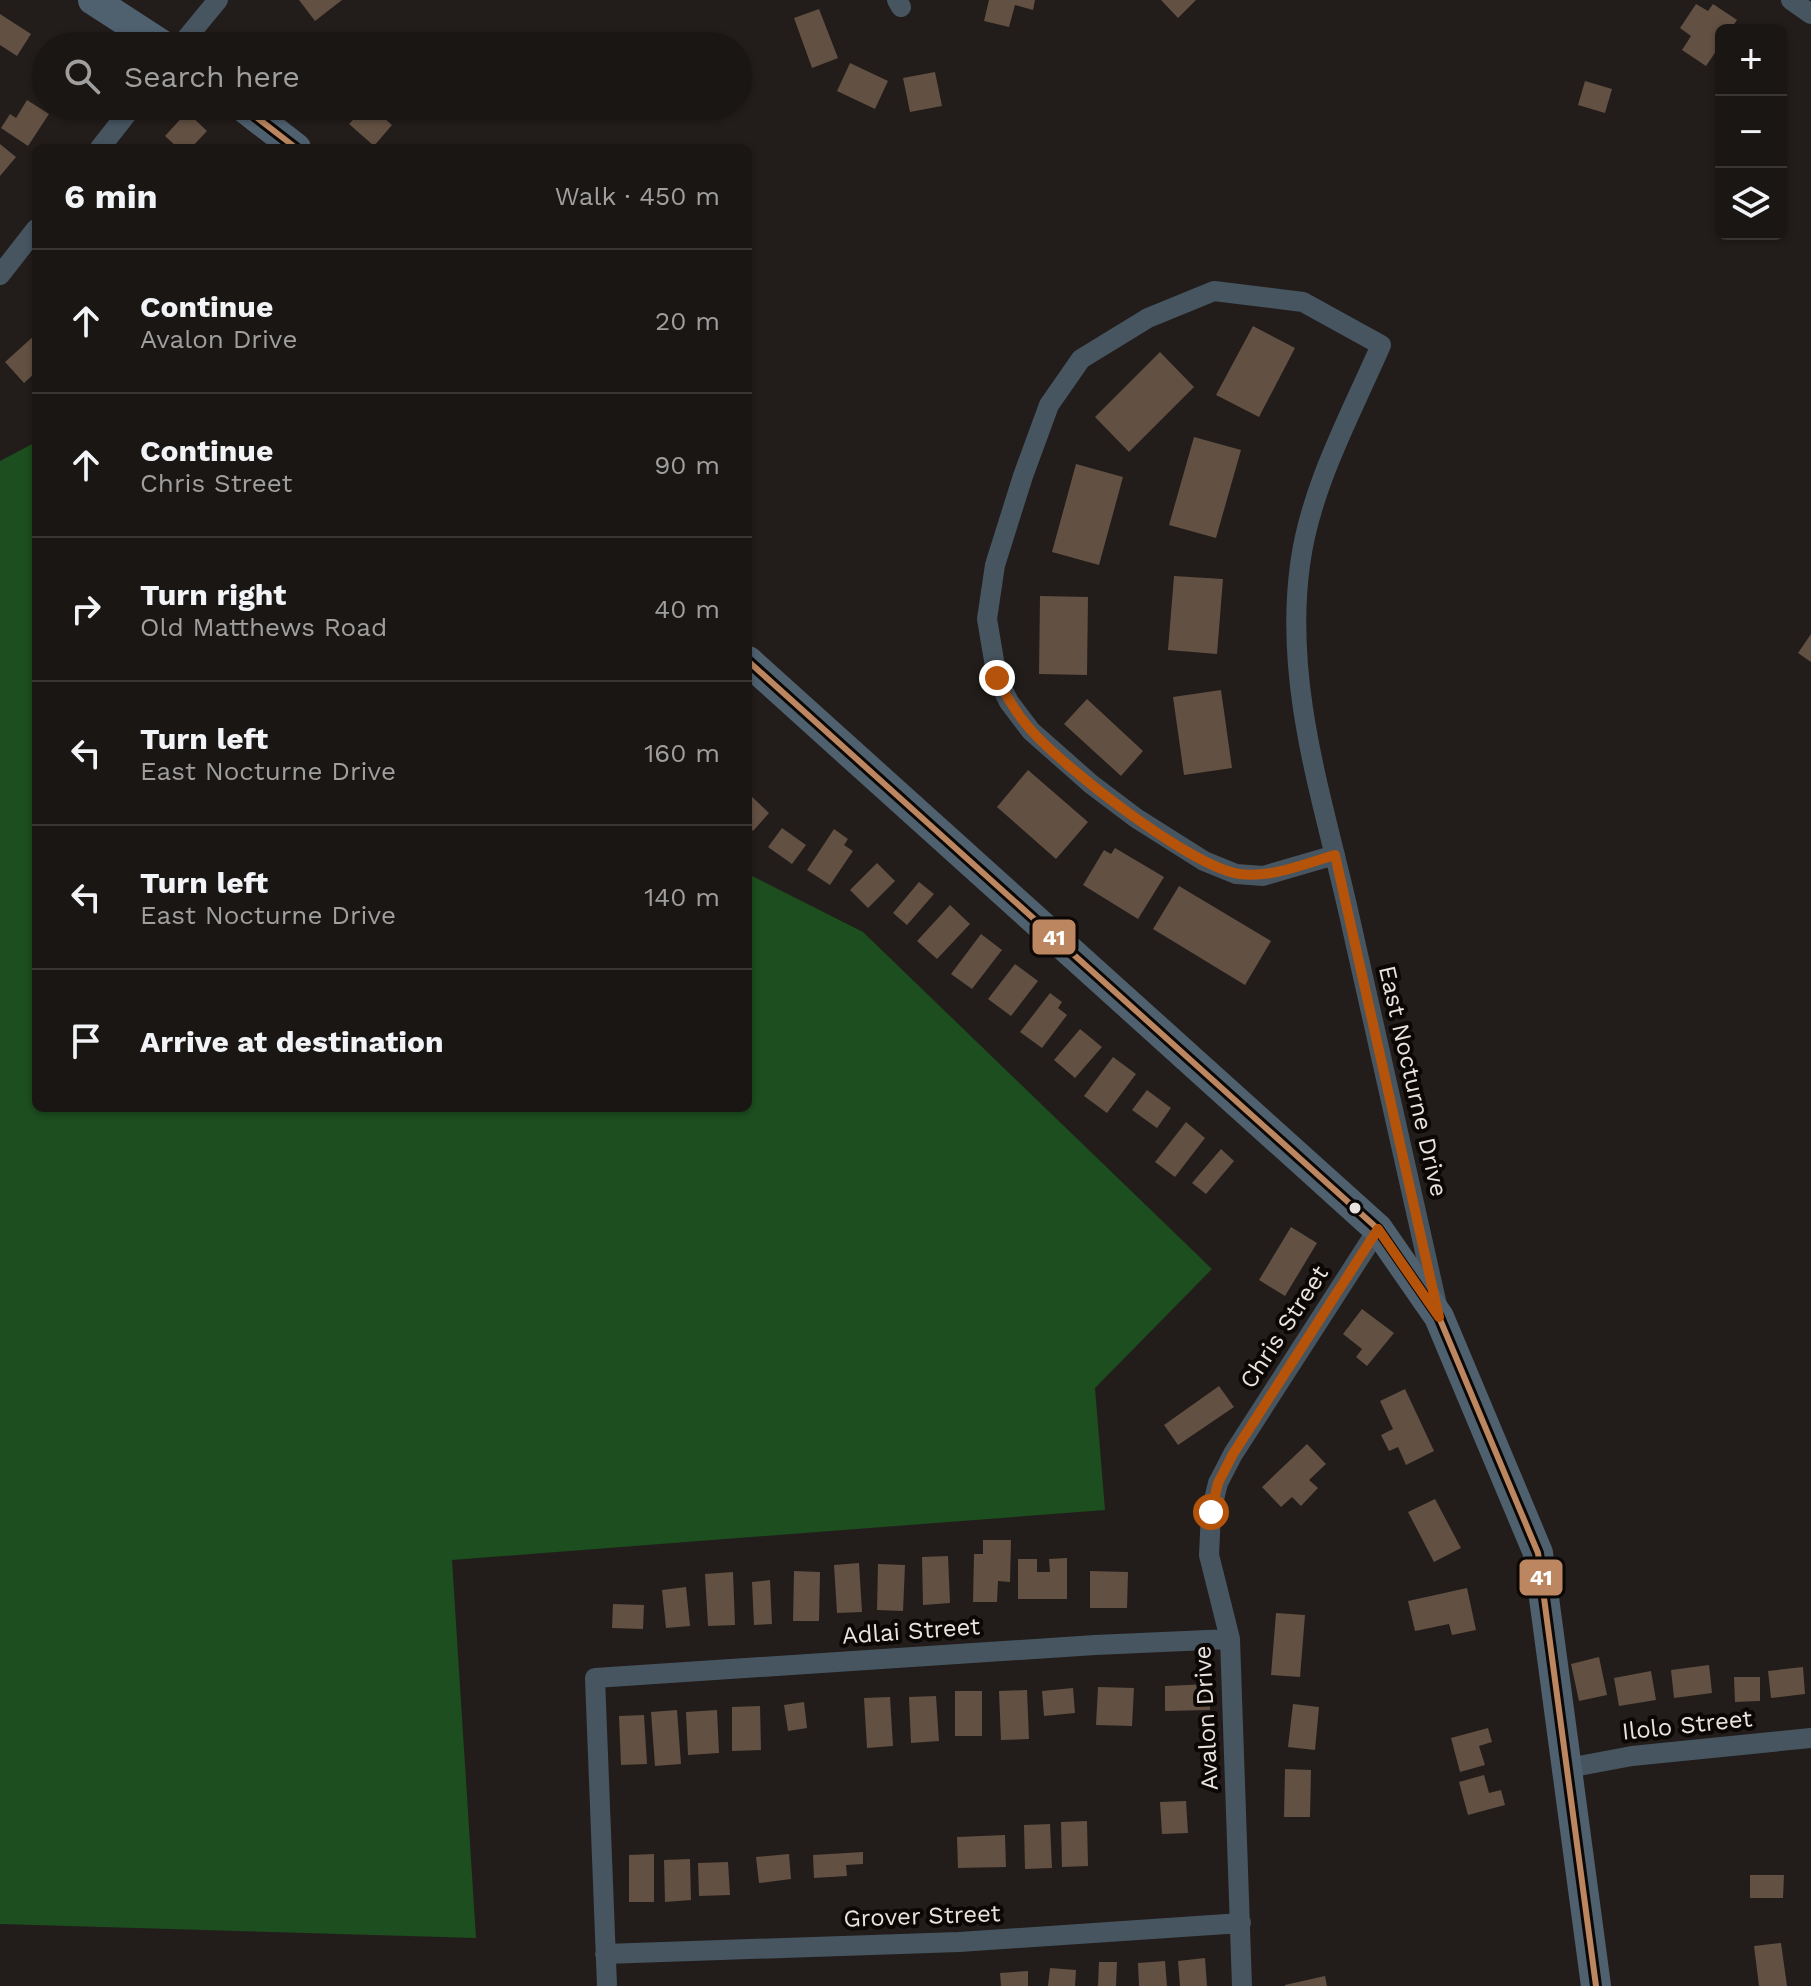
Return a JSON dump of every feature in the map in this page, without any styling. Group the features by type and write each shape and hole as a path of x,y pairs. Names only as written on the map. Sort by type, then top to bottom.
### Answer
{"street":[{"path":"93,0 142,32"},
{"path":"192,32 218,0"},
{"path":"1791,0 1811,14"},
{"path":"103,144 122,120"},
{"path":"260,120 291,144"},
{"path":"0,275 32,234"},
{"name":"East Nocturne Drive","path":"1335,855 1263,876 1236,874 1204,861 1136,818 1091,784 1031,731 1009,702 997,678 987,619 995,565 1049,405 1081,359 1148,318 1214,291 1303,302 1381,345 1327,466 1300,563 1296,603 1300,703 1314,775 1335,855 1439,1317"},
{"path":"752,665 1378,1229 1439,1317 1538,1553 1596,1986"},
{"name":"Chris Street","path":"1233,1454 1378,1229"},
{"name":"Avalon Drive","path":"1233,1454 1218,1483 1211,1512 1209,1555 1230,1639 1242,1986"},
{"name":"Adlai Street","path":"605,1954 595,1678 1230,1639"},
{"name":"Ilolo Street","path":"1568,1768 1632,1756 1811,1738"},
{"name":"Grover Street","path":"605,1954 959,1942 1241,1923"},
{"path":"605,1954 607,1986"}],"green space":[{"path":"32,444 32,1112 752,1112 752,876 863,932 1212,1269 1095,1388 1105,1510 452,1560 476,1938 0,1924 0,461"}],"building":[{"path":"299,0 342,0 315,21"},
{"path":"989,0 1035,0 1033,10 1015,5 1009,27 984,21"},
{"path":"1161,0 1196,0 1178,18"},
{"path":"1696,4 1708,11 1713,4 1737,20 1734,24 1715,24 1715,53 1706,66 1682,50 1691,36 1680,28"},
{"path":"819,9 838,58 812,68 794,18"},
{"path":"0,14 31,34 17,56 0,45"},
{"path":"850,63 888,81 875,109 837,91"},
{"path":"935,72 942,106 910,112 903,78"},
{"path":"1585,81 1612,89 1605,113 1578,105"},
{"path":"27,100 32,103 32,120 45,120 28,146 1,128 10,114 16,118"},
{"path":"180,120 195,120 207,131 195,144 174,144 165,136"},
{"path":"353,120 386,120 392,125 376,144 372,144 349,124"},
{"path":"0,144 16,157 0,176"},
{"path":"1253,326 1295,348 1259,417 1216,395"},
{"path":"32,338 32,376 24,383 5,362"},
{"path":"1160,352 1194,387 1129,452 1095,417"},
{"path":"1194,437 1241,450 1216,538 1169,525"},
{"path":"1076,464 1123,477 1099,565 1052,552"},
{"path":"1174,576 1223,579 1217,654 1168,650"},
{"path":"1040,596 1088,597 1087,675 1039,674"},
{"path":"1811,634 1811,662 1798,653"},
{"path":"1221,690 1232,768 1184,775 1173,697"},
{"path":"1087,699 1143,751 1121,776 1064,724"},
{"path":"1028,770 1088,822 1056,859 997,807"},
{"path":"752,797 769,813 752,830"},
{"path":"782,828 806,845 792,864 768,847"},
{"path":"834,829 848,839 844,845 853,851 830,885 807,870"},
{"path":"1115,848 1164,877 1138,919 1083,885 1104,850 1111,854"},
{"path":"877,863 895,881 868,908 850,890"},
{"path":"919,882 934,894 907,925 893,913"},
{"path":"1179,886 1271,941 1245,985 1153,929"},
{"path":"950,905 970,924 937,959 917,941"},
{"path":"981,934 1002,950 972,989 951,974"},
{"path":"1015,964 1038,981 1011,1016 988,999"},
{"path":"1050,993 1062,1002 1058,1008 1067,1015 1042,1048 1020,1032"},
{"path":"1080,1029 1102,1047 1075,1078 1054,1060"},
{"path":"1113,1057 1136,1074 1107,1113 1084,1096"},
{"path":"1147,1090 1171,1108 1157,1128 1132,1110"},
{"path":"1186,1122 1205,1138 1175,1177 1155,1162"},
{"path":"1221,1149 1234,1161 1206,1194 1192,1183"},
{"path":"1291,1227 1317,1243 1285,1296 1259,1280"},
{"path":"1362,1309 1394,1333 1367,1366 1356,1357 1362,1349 1343,1334"},
{"path":"1219,1386 1234,1407 1178,1445 1164,1425"},
{"path":"1405,1389 1434,1451 1406,1465 1398,1447 1389,1451 1381,1435 1393,1429 1380,1401"},
{"path":"1307,1444 1326,1464 1309,1480 1318,1488 1301,1506 1292,1497 1281,1507 1262,1487"},
{"path":"1435,1499 1461,1548 1434,1562 1408,1512"},
{"path":"983,1540 1011,1540 1010,1582 998,1581 997,1602 973,1602 974,1554 983,1554"},
{"path":"948,1556 950,1603 923,1605 922,1557"},
{"path":"1067,1558 1067,1599 1018,1599 1018,1559 1037,1559 1037,1572 1050,1572 1049,1559"},
{"path":"859,1563 862,1612 837,1613 834,1565"},
{"path":"878,1564 905,1565 903,1611 877,1610"},
{"path":"794,1571 820,1572 819,1621 793,1621"},
{"path":"1090,1571 1128,1572 1127,1608 1090,1608"},
{"path":"733,1572 735,1625 708,1626 705,1574"},
{"path":"770,1580 772,1624 754,1625 752,1582"},
{"path":"686,1587 690,1626 666,1628 662,1590"},
{"path":"1467,1588 1476,1630 1452,1635 1449,1624 1415,1631 1408,1601"},
{"path":"613,1604 644,1605 643,1629 612,1628"},
{"path":"1276,1613 1305,1615 1300,1677 1271,1675"},
{"path":"1599,1657 1607,1695 1579,1701 1571,1664"},
{"path":"1709,1665 1712,1693 1674,1698 1671,1670"},
{"path":"1803,1667 1805,1694 1771,1698 1768,1671"},
{"path":"1651,1671 1656,1700 1619,1706 1614,1678"},
{"path":"1734,1677 1760,1677 1760,1701 1735,1702"},
{"path":"1209,1684 1210,1710 1165,1711 1165,1686"},
{"path":"1098,1687 1134,1688 1132,1726 1096,1725"},
{"path":"1073,1688 1075,1713 1044,1716 1042,1691"},
{"path":"1027,1690 1029,1739 1001,1740 999,1691"},
{"path":"955,1691 982,1691 982,1736 955,1736"},
{"path":"936,1696 939,1741 911,1743 909,1697"},
{"path":"890,1697 893,1746 867,1748 864,1698"},
{"path":"804,1702 807,1728 788,1731 784,1705"},
{"path":"1293,1704 1319,1707 1315,1750 1288,1747"},
{"path":"760,1706 761,1750 732,1751 732,1707"},
{"path":"677,1710 681,1764 655,1766 651,1712"},
{"path":"717,1710 719,1753 688,1755 686,1712"},
{"path":"644,1715 647,1764 621,1765 619,1716"},
{"path":"1488,1728 1492,1742 1479,1746 1485,1765 1460,1772 1451,1738"},
{"path":"1285,1769 1311,1770 1310,1817 1284,1817"},
{"path":"1484,1775 1489,1793 1501,1790 1505,1805 1468,1815 1459,1782"},
{"path":"1186,1801 1188,1833 1162,1834 1160,1802"},
{"path":"1087,1821 1088,1866 1062,1867 1061,1822"},
{"path":"1050,1824 1052,1868 1025,1869 1024,1825"},
{"path":"1005,1835 1006,1867 958,1868 957,1837"},
{"path":"863,1852 863,1864 846,1865 847,1876 814,1878 813,1855"},
{"path":"654,1854 654,1902 629,1902 629,1855"},
{"path":"789,1854 791,1879 759,1883 756,1857"},
{"path":"690,1859 691,1900 665,1902 664,1860"},
{"path":"728,1862 730,1895 699,1896 698,1863"},
{"path":"1750,1875 1784,1875 1783,1898 1750,1898"},
{"path":"1781,1943 1787,1986 1759,1986 1754,1946"},
{"path":"1205,1958 1207,1986 1180,1986 1178,1961"},
{"path":"1165,1961 1167,1986 1139,1986 1138,1963"},
{"path":"1099,1962 1117,1962 1116,1986 1098,1986"},
{"path":"1050,1968 1076,1970 1075,1986 1048,1986"},
{"path":"1028,1971 1028,1986 1001,1986 1000,1973"},
{"path":"1325,1976 1327,1986 1285,1986 1285,1985"}],"transit line":[{"name":"41","path":"260,120 291,144"},
{"name":"41","path":"752,665 1378,1229 1439,1317 1538,1553 1596,1986"}],"route":[{"path":"997,678 1009,702 1031,731 1091,784 1136,818 1204,861 1236,874 1263,876 1335,855 1439,1317 1378,1229 1233,1454 1218,1483 1211,1512"}]}
